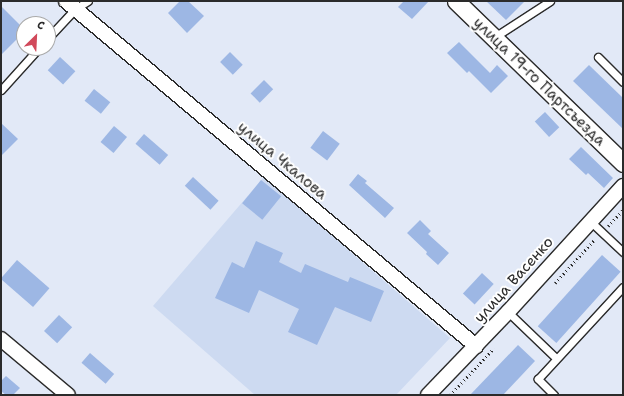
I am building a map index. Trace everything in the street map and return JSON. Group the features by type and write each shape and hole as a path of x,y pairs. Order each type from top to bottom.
{"street":[{"name":"улица 19-го Партсъезда","path":"460,2 493,38 623,163"},
{"name":"улица Чкалова","path":"71,5 476,346"},
{"name":"улица Васенко","path":"430,394 508,312 623,186"},
{"path":"1,339 68,395"}],"lane":[{"path":"56,27 71,5 88,1"},
{"path":"493,38 550,1"},
{"path":"1,90 32,56"},
{"path":"598,57 623,82"},
{"path":"590,221 623,252"},
{"path":"554,395 538,379 623,287"},
{"path":"508,312 556,358"}],"shaded area":[{"path":"264,177 450,338 396,395 255,395 153,306"}],"building":[{"path":"180,1 188,1 204,16 187,33 168,13"},
{"path":"404,1 429,1 412,19 398,7"},
{"path":"486,1 525,1 506,20"},
{"path":"1,6 16,21 16,40 1,55"},
{"path":"459,42 490,73 497,65 508,76 491,93 469,71 467,73 447,53"},
{"path":"230,52 243,65 233,75 220,62"},
{"path":"60,57 75,71 63,84 48,70"},
{"path":"589,65 623,98 623,129 573,81"},
{"path":"264,80 273,89 260,103 251,93"},
{"path":"94,89 110,102 101,114 85,101"},
{"path":"545,112 559,127 549,137 535,122"},
{"path":"1,123 18,139 1,156"},
{"path":"114,126 127,137 114,153 101,142"},
{"path":"323,131 340,144 327,160 310,148"},
{"path":"144,134 168,155 160,165 135,144"},
{"path":"581,147 613,178 604,188 588,173 586,175 569,159"},
{"path":"358,174 367,181 365,183 394,208 385,218 349,185"},
{"path":"193,177 219,201 210,210 185,186"},
{"path":"261,180 281,196 262,220 242,203"},
{"path":"420,220 431,231 428,234 449,253 438,265 407,233"},
{"path":"256,241 283,253 279,262 301,273 305,264 348,282 350,277 384,291 371,322 335,307 317,345 288,332 299,309 259,290 249,313 215,298 232,262 244,268"},
{"path":"602,255 621,272 556,343 538,326"},
{"path":"17,260 49,288 33,307 1,279"},
{"path":"482,273 494,284 475,304 463,293"},
{"path":"59,315 72,327 57,343 44,331"},
{"path":"518,345 535,361 503,395 470,395"},
{"path":"90,353 114,374 106,384 81,363"},
{"path":"6,376 20,388 13,395 6,395 1,391 1,381"}]}
